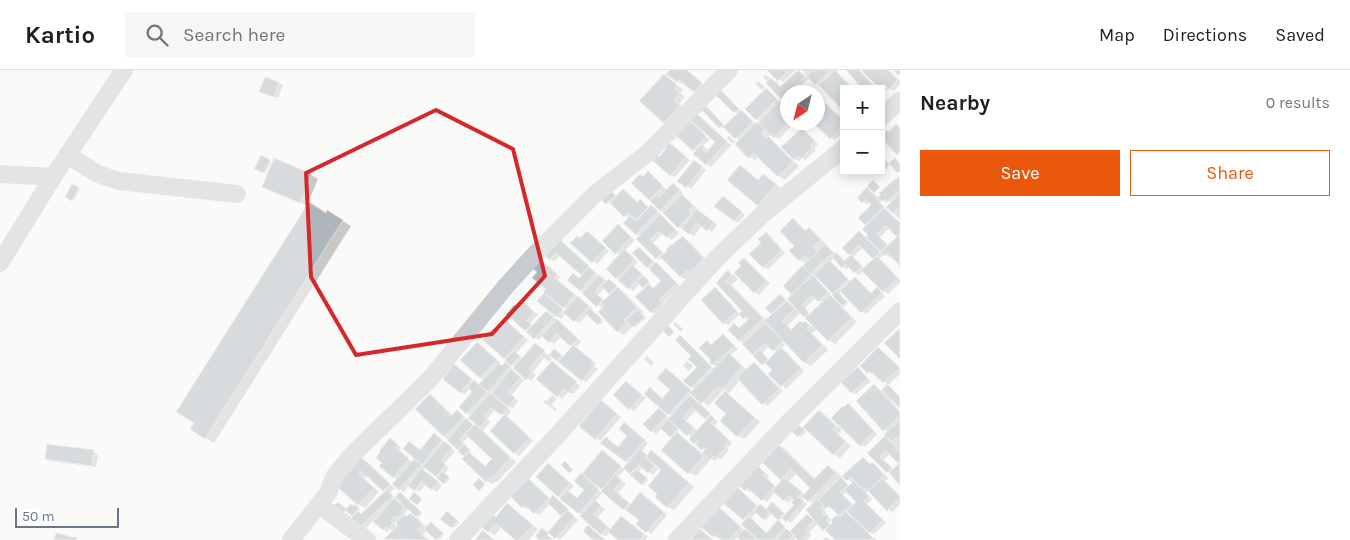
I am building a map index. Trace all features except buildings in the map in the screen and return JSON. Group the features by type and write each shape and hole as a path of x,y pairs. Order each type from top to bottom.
{"street":[{"path":"0,263 52,177 124,70"},
{"path":"292,540 328,493 334,477 351,456 430,379 506,285 596,194 649,152 729,70"},
{"path":"885,114 900,102"},
{"path":"458,540 566,426 718,257 763,214 840,151"},
{"path":"67,155 98,174 119,181 237,194"},
{"path":"0,174 52,177"},
{"path":"677,540 791,420 900,311"},
{"path":"319,505 366,540"}],"highlighted area":[{"path":"436,110 513,149 545,276 492,334 356,355 311,277 306,173"}]}
